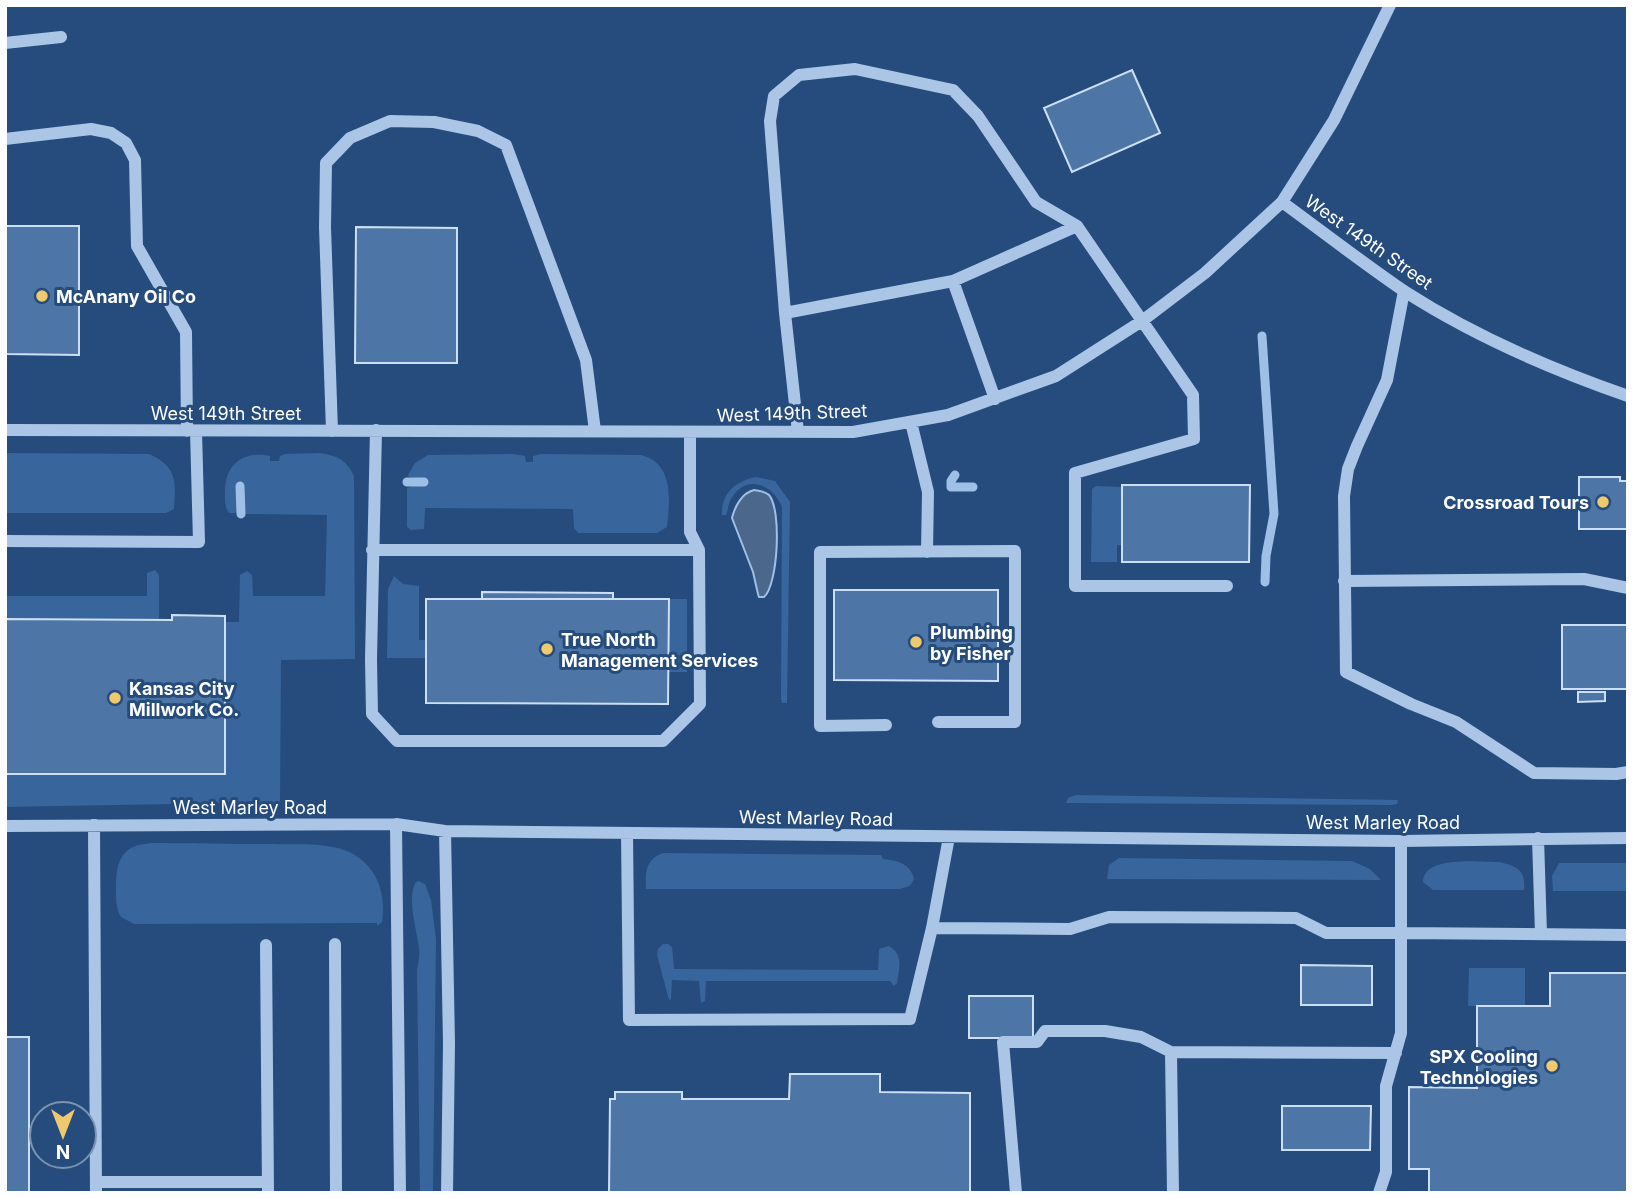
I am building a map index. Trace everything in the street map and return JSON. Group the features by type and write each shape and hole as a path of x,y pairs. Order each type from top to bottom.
{"street":[{"path":"1282,202 1334,120 1390,5"},
{"path":"5,43 61,37"},
{"path":"798,432 785,313 770,121 774,96 799,75 855,69 953,90 978,116 1037,202 1077,226 1193,395 1194,439 1074,473 1074,586 1227,586"},
{"path":"332,431 325,227 326,163 350,138 390,121 434,122 478,131 506,145 586,360 595,431"},
{"path":"5,139 91,129 111,133 126,143 135,160 137,246 186,332 199,542 5,541"},
{"name":"West 149th Street","path":"5,430 853,432 911,422 948,415 1056,376 1142,321 1205,273 1282,202 1405,291 1470,330 1579,379 1628,396"},
{"path":"785,313 953,281 1077,226"},
{"path":"953,281 995,399"},
{"path":"1405,291 1387,380 1348,469 1344,496 1346,671 1411,704 1456,722 1534,774 1628,772"},
{"path":"911,422 928,492 928,552"},
{"path":"376,430 372,550 372,714 397,741 663,741 700,704 699,550 690,532 690,432"},
{"path":"372,550 699,550"},
{"path":"886,725 820,726 820,552 1016,551 1015,722 938,722"},
{"path":"1344,581 1584,579 1628,589"},
{"path":"396,824 400,1193"},
{"name":"West Marley Road","path":"5,826 396,824 445,831 949,837 1401,841 1628,838"},
{"path":"94,825 96,1188 268,1187 266,945"},
{"path":"445,831 449,1044 447,1193"},
{"path":"627,833 629,1020 910,1019 932,928 949,837"},
{"path":"1538,838 1541,934"},
{"path":"1379,1193 1386,1172 1386,1086 1401,1033 1401,841"},
{"path":"932,928 1070,929 1109,918 1296,918 1326,933 1628,935"},
{"path":"335,944 336,1193"},
{"path":"1016,1193 1003,1042 1037,1042 1045,1031 1105,1031 1141,1037 1171,1052 1396,1053"},
{"path":"1171,1052 1173,1193"}],"shaded area":[{"path":"5,453 149,454 165,464 173,476 174,509 166,513 5,513"},
{"path":"320,453 340,459 354,476 355,659 281,660 280,802 5,807 5,774 224,774 225,622 239,622 240,575 247,571 252,575 253,596 325,596 327,515 244,514 243,483 237,484 238,510 229,513 225,502 228,473 238,461 252,455 270,456 270,461 279,461 280,456 285,454"},
{"path":"541,454 641,455 652,459 665,474 668,484 667,527 657,533 578,533 574,528 573,509 425,508 424,529 411,530 407,527 407,488 415,485 416,478 408,475 415,463 428,455 525,456 526,462 533,462 533,456"},
{"path":"756,477 775,481 790,502 787,703 782,703 781,699 782,507 772,492 751,484 737,491 730,501 726,515 722,515 724,501 731,490 736,485"},
{"path":"1096,486 1122,487 1122,545 1117,545 1117,562 1091,562 1092,489"},
{"path":"754,490 769,495 776,516 777,547 773,578 764,597 759,597 753,572 732,518 740,501"},
{"path":"155,570 159,575 159,620 5,619 5,596 147,596 147,573"},
{"path":"394,576 403,584 419,586 419,640 426,640 426,658 387,658 388,589"},
{"path":"669,599 687,599 687,672 668,672"},
{"path":"1075,795 1398,800 1397,804 1391,805 1066,803 1068,798"},
{"path":"139,845 313,845 353,854 372,870 378,881 382,894 382,922 377,926 377,923 134,924 121,917 116,885 122,856"},
{"path":"664,853 881,855 883,859 907,866 914,879 910,886 900,889 646,889 650,862"},
{"path":"1119,858 1352,861 1370,869 1381,880 1107,879 1109,865"},
{"path":"1467,861 1511,865 1522,873 1524,890 1433,890 1423,882 1425,873 1442,864"},
{"path":"1559,863 1628,863 1628,891 1553,891 1552,876"},
{"path":"418,881 425,884 431,900 436,939 433,1193 420,1193 419,952 412,898 415,883"},
{"path":"663,944 672,947 674,969 878,970 879,949 889,946 899,958 897,983 894,986 890,981 706,981 705,1001 701,1003 699,981 672,980 669,1000 657,955"},
{"path":"1469,968 1525,968 1525,1006 1468,1006"}],"building":[{"path":"1132,70 1160,133 1072,172 1044,108"},
{"name":"McAnany Oil Co","path":"5,226 79,226 79,355 5,354"},
{"path":"356,227 457,228 457,363 355,363"},
{"name":"Crossroad Tours","path":"1579,477 1620,477 1620,481 1628,481 1628,529 1579,529"},
{"path":"1122,485 1250,485 1249,562 1122,562"},
{"name":"Plumbing by Fisher","path":"834,590 998,590 998,681 834,680"},
{"path":"482,592 613,593 613,599 482,599"},
{"name":"True North Management Services","path":"426,599 669,599 668,704 426,703"},
{"name":"Kansas City Millwork Co.","path":"172,615 225,616 225,774 5,774 5,619 172,620"},
{"path":"1562,625 1628,625 1628,689 1562,689"},
{"path":"1578,692 1605,692 1605,701 1578,702"},
{"path":"1301,965 1372,966 1372,1005 1301,1005"},
{"name":"SPX Cooling Technologies","path":"1550,973 1628,973 1628,1193 1429,1193 1429,1169 1409,1169 1409,1087 1477,1088 1477,1006 1550,1006"},
{"path":"969,996 1033,996 1033,1038 969,1038"},
{"path":"5,1037 29,1037 29,1193 5,1193"},
{"path":"790,1074 880,1074 880,1092 970,1093 970,1193 609,1193 610,1099 615,1099 615,1092 682,1092 682,1099 789,1099"},
{"path":"1282,1106 1371,1106 1370,1150 1282,1150"}],"waterway":[{"path":"1262,336 1274,514 1266,556 1265,582"},
{"path":"955,475 951,487 973,487"},
{"path":"407,482 424,482"},
{"path":"240,486 241,514"}],"place":[{"name":"McAnany Oil Co","path":"42,296"},
{"name":"Crossroad Tours","path":"1603,502"},
{"name":"Plumbing by Fisher","path":"916,642"},
{"name":"True North Management Services","path":"547,649"},
{"name":"Kansas City Millwork Co.","path":"115,698"},
{"name":"SPX Cooling Technologies","path":"1552,1066"}]}
